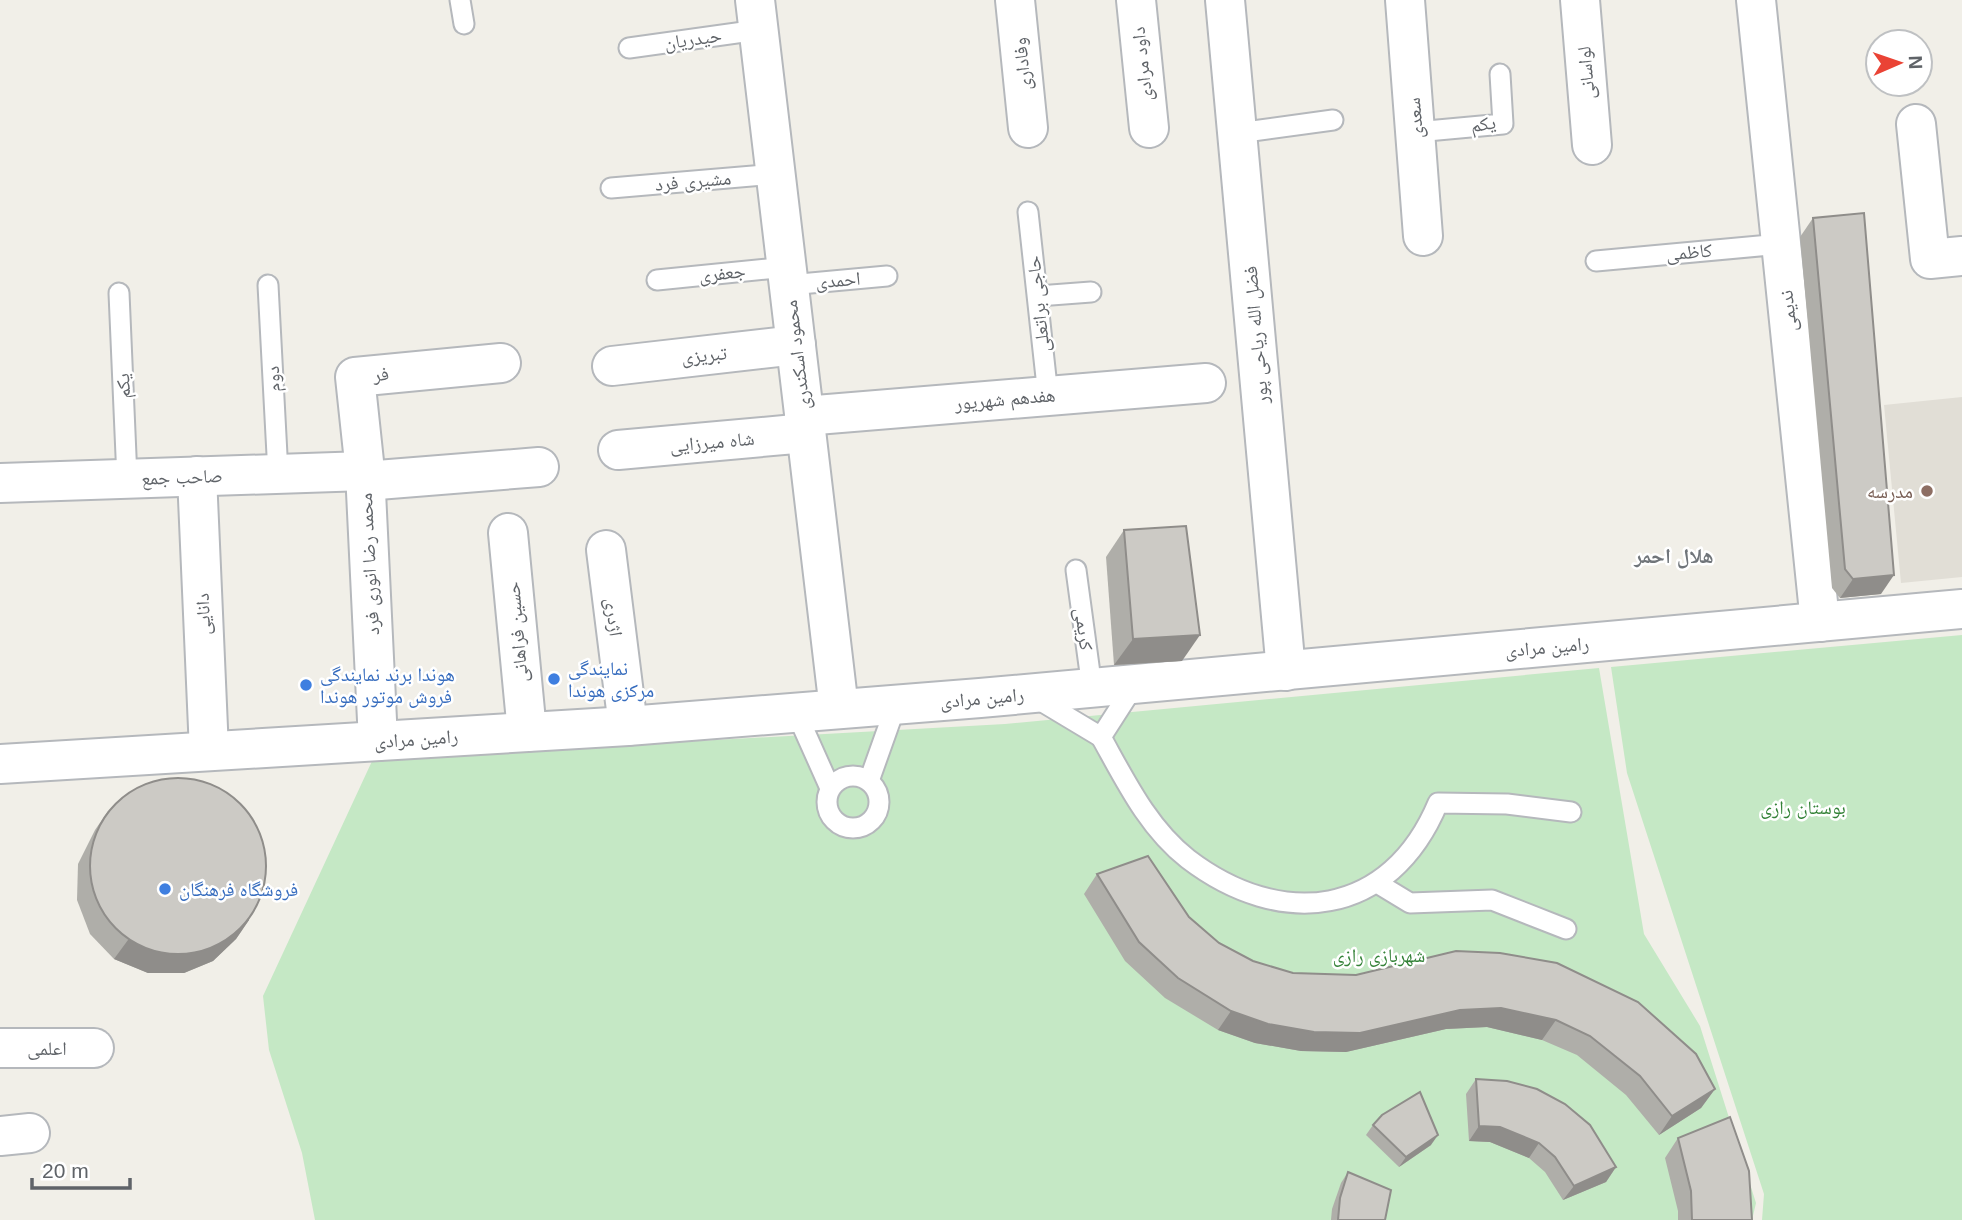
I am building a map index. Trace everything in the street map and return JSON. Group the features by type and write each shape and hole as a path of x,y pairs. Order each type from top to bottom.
{"street":[{"name":"وفاداری","path":"1015,0 1028,128"},
{"name":"داود مرادی","path":"1136,0 1149,128"},
{"name":"فضل الله ریاحی پور","path":"1226,0 1286,671"},
{"name":"سعدی","path":"1405,0 1423,236"},
{"name":"لواسانی","path":"1580,0 1592,145"},
{"name":"ندیمی","path":"1756,0 1820,622"},
{"name":"محمود اسکندری","path":"757,15 839,709"},
{"path":"1916,124 1930,259 1962,256"},
{"name":"تبریزی","path":"612,366 796,345"},
{"name":"فر","path":"365,476 355,377 501,363"},
{"name":"هفدهم شهریور","path":"805,424 1048,396 1206,383"},
{"name":"شاه میرزایی","path":"618,450 805,424"},
{"path":"365,476 539,467"},
{"name":"صاحب جمع","path":"0,483 278,474 365,476"},
{"name":"دانایی","path":"197,476 209,751"},
{"name":"محمد رضا انوری فرد","path":"365,476 378,741"},
{"name":"حسین فراهانی","path":"508,533 527,732"},
{"name":"اژدری","path":"606,550 628,726"},
{"name":"رامین مرادی","path":"0,764 628,726 896,705 1962,609"},
{"name":"اعلمی","path":"0,1048 94,1048"}],"lane":[{"path":"460,0 464,24"},
{"name":"حیدریان","path":"629,48 757,15"},
{"name":"یکم","path":"1416,132 1503,124 1500,74"},
{"path":"1238,133 1333,120"},
{"name":"مشیری فرد","path":"611,188 775,174"},
{"name":"حاجی براتعلی","path":"1028,212 1048,396"},
{"name":"کاظمی","path":"1596,261 1781,244"},
{"name":"احمدی","path":"788,276 887,276"},
{"name":"جعفری","path":"657,280 788,276"},
{"name":"دوم","path":"268,285 278,474"},
{"path":"1038,296 1091,292"},
{"name":"یکم","path":"119,293 127,479"},
{"name":"کریمی","path":"1076,570 1092,688"},
{"path":"1101,737 1135,684"},
{"path":"1028,694 1101,737 1138,802 1169,841 1188,859 1233,887 1280,903 1329,902 1377,883 1415,849 1438,803 1507,804 1571,812"},
{"path":"869,781 896,705"},
{"path":"796,712 830,788 827,808 831,817 837,824 855,828 865,825 878,810 876,790 869,781 859,776 848,776 830,788"},
{"path":"1377,883 1410,903 1492,900 1566,929"}],"shaded area":[{"name":"مدرسه","path":"1962,397 1962,577 1901,583 1884,405"}],"green space":[{"name":"بوستان رازی","path":"1962,635 1962,1220 1762,1220 1764,1194 1627,773 1611,667"},
{"name":"شهربازی رازی","path":"1599,668 1644,934 1700,1026 1756,1203 1752,1220 315,1220 302,1153 269,1050 263,996 373,759 1005,724"}],"building":[{"path":"1864,213 1894,575 1853,579 1845,569 1813,218"},
{"path":"1186,526 1200,635 1133,639 1124,530"},
{"name":"فروشگاه فرهنگان","path":"178,778 212,785 240,804 259,832 266,866 259,900 240,928 212,947 178,954 144,947 116,928 97,900 90,866 97,832 116,804 144,785"},
{"path":"1148,856 1189,917 1219,943 1253,961 1293,973 1356,975 1456,951 1500,953 1557,963 1638,1002 1696,1054 1715,1089 1672,1116 1640,1076 1590,1036 1556,1020 1501,1008 1460,1010 1360,1033 1314,1032 1268,1024 1231,1011 1178,978 1139,942 1097,874"},
{"path":"1476,1079 1507,1081 1537,1089 1565,1104 1590,1125 1616,1167 1574,1186 1555,1157 1539,1143 1500,1127 1479,1126"},
{"path":"1420,1092 1438,1135 1406,1157 1373,1125 1382,1115"},
{"path":"1730,1117 1749,1171 1752,1220 1692,1220 1691,1191 1678,1138"},
{"path":"1348,1172 1391,1190 1385,1220 1338,1220 1340,1198"}],"place":[{"name":"مدرسه","path":"1927,491"},
{"name":"نمایندگی مرکزی هوندا","path":"554,679"},
{"name":"هوندا برند نمایندگی فروش موتور هوندا","path":"306,685"},
{"name":"فروشگاه فرهنگان","path":"165,889"}],"district":[{"name":"هلال احمر","path":"1674,555"}]}
